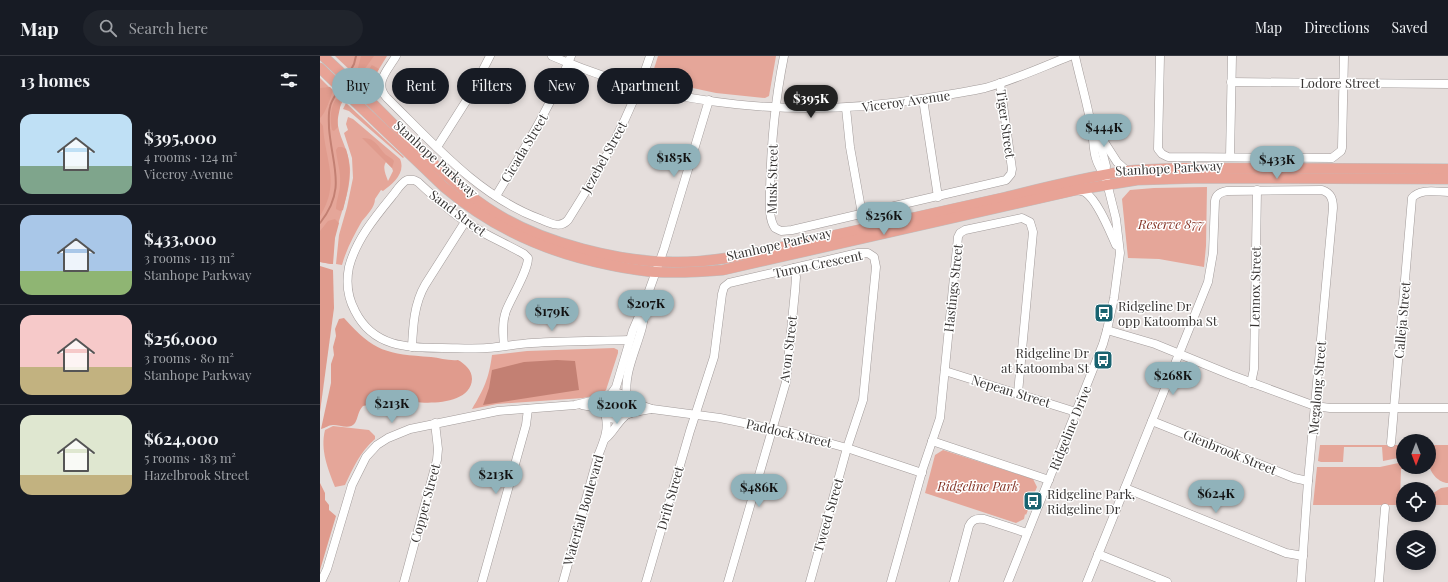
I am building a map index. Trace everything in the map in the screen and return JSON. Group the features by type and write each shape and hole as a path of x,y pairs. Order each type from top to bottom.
{"main road":[{"name":"Stanhope Parkway","path":"323,56 454,183 467,194 504,218 538,235 565,244 621,256 660,262 698,262 746,254 1106,179 1448,179"},
{"name":"Stanhope Parkway","path":"320,68 444,187 470,207 496,224 526,240 566,255 622,267 656,272 723,270 1076,190 1127,171 1183,168 1448,169"}],"street":[{"path":"396,56 381,80 380,86 384,95 468,176 496,196"},
{"path":"436,146 470,95 490,56"},
{"name":"Viceroy Avenue","path":"552,56 569,60 597,72"},
{"name":"Jezebel Street","path":"646,68 650,56"},
{"name":"Musk Street","path":"784,56 775,108 772,146 770,198 772,221 776,230 792,230 862,214"},
{"name":"Viceroy Avenue","path":"693,97 775,108 846,108 889,104 970,91 1000,83 1070,56"},
{"name":"Ridgeline Drive","path":"1008,582 1107,330 1117,280 1120,253 1116,219 1106,179 1106,166 1100,143 1092,127 1075,56"},
{"path":"1160,56 1158,149 1162,154 1168,157 1332,158 1337,155 1342,148 1344,56"},
{"path":"1230,157 1232,56"},
{"name":"Cicada Street","path":"496,196 542,119 569,60"},
{"name":"Lodore Street","path":"1231,82 1448,84"},
{"name":"Tiger Street","path":"938,197 1006,180 1011,174 1012,165 1000,83"},
{"path":"846,108 851,154 862,214 938,197 923,99"},
{"path":"645,302 643,325 627,375 625,388 629,408 625,416 620,419 609,418 604,412 603,404 616,387 629,340 660,262 709,100"},
{"name":"Jezebel Street","path":"496,196 526,214 555,225 562,225 568,220 594,178 621,129 631,104"},
{"path":"1092,127 1102,137 1117,162 1127,171"},
{"name":"Sand Street","path":"412,347 400,346 387,341 369,329 360,320 349,296 348,282 350,262 363,235 381,209 404,182 410,179 418,182 465,222 488,236 524,254 528,258 526,267 505,315 503,332 504,346"},
{"path":"1076,190 1086,192 1096,206 1107,223 1120,253"},
{"path":"1087,582 1208,278 1213,253 1214,201 1218,194 1227,191 1257,190"},
{"name":"Megalong Street","path":"1257,190 1322,190 1330,195 1333,203 1308,481 1301,582"},
{"name":"Lennox Street","path":"1251,383 1254,369 1257,190"},
{"name":"Calleja Street","path":"1391,443 1412,198 1414,195 1422,192 1448,192"},
{"name":"Hastings Street","path":"891,582 922,473 940,418 957,240 959,235 965,230 1018,218 1026,218 1032,225 1033,232 1018,393"},
{"path":"465,222 420,295 415,311 412,347 476,348 533,343 629,340"},
{"name":"Turon Crescent","path":"695,414 715,352 724,287 729,283 862,252 870,254 875,260 876,266 863,400 847,448"},
{"name":"Avon Street","path":"728,582 771,428 786,382 796,277 794,268"},
{"path":"1107,330 1146,341 1251,383 1315,406 1330,408 1448,408"},
{"name":"Nepean Street","path":"945,371 1076,412"},
{"path":"321,582 327,569 352,485 366,457 377,446 397,433 435,423 498,411 579,405 618,394 627,400"},
{"name":"Paddock Street","path":"627,400 652,409 695,414 771,428 847,448 922,473"},
{"path":"579,405 604,412"},
{"path":"482,582 526,425 528,409"},
{"name":"Paddock Street","path":"625,416 634,412 652,409"},
{"name":"Waterfall Boulevard","path":"563,582 598,456 605,439 607,423 604,412"},
{"name":"Drift Street","path":"646,582 695,414"},
{"name":"Waterfall Boulevard","path":"605,439 625,416"},
{"name":"Glenbrook Street","path":"1152,421 1294,478 1308,481"},
{"name":"Copper Street","path":"404,582 437,460 438,450 435,423"},
{"path":"932,441 1049,480"},
{"name":"Tweed Street","path":"810,582 847,448"},
{"path":"1125,488 1286,553 1302,556"},
{"path":"1379,582 1385,508"},
{"path":"954,582 969,526 973,521 978,518 984,519 1027,533"},
{"path":"1098,554 1167,582"}],"green space":[{"path":"335,56 387,56 380,68 348,68"},
{"path":"658,56 776,56 769,96 765,98 716,93 693,88 693,68 654,68"},
{"path":"320,78 332,90 332,104 342,104 337,119 340,134 349,158 350,177 347,194 334,239 333,264 320,262"},
{"path":"346,104 347,104 404,157 403,158 349,111 343,109"},
{"path":"348,117 353,119 400,159 401,169 398,178 383,191 381,190 375,199 372,208 362,221 353,237 342,265 336,264 339,235 353,178 352,158 344,133 348,130 346,124","holes":["386,162 393,171 388,181 384,169"]},
{"name":"Reserve 877","path":"1207,187 1206,246 1204,267 1159,259 1128,258 1122,199 1130,190"},
{"path":"614,348 618,350 618,353 606,390 602,394 583,398 497,404 472,409 485,383 492,355 527,351"},
{"path":"333,426 369,430 375,436 375,439 357,460 345,485 335,487 323,445 325,430"},
{"path":"1320,445 1396,445 1396,458 1383,461 1382,447 1344,447 1343,462 1318,461"},
{"path":"1436,445 1448,445 1448,483 1441,481 1434,474 1436,474"},
{"name":"Ridgeline Park","path":"943,450 1033,479 1037,487 1028,505 1030,505 1024,519 1016,523 925,493 935,455"},
{"path":"1396,464 1396,474 1401,474 1401,482 1396,482 1396,505 1313,505 1317,467 1380,467"},
{"path":"1448,487 1448,505 1436,505 1436,491 1441,488"}],"shaded area":[{"path":"361,56 374,56 365,68 358,68"},
{"path":"372,65 377,68 370,68"},
{"path":"330,87 332,89 332,93 326,109 320,118 320,88"},
{"path":"334,104 340,104 338,127 334,131 332,130 331,122"},
{"path":"320,122 323,126 331,182 330,193 320,216"},
{"path":"362,138 370,139 376,143 386,155 394,161 392,168"},
{"path":"338,147 346,149 349,165 348,187 343,210 340,211 336,209 340,187 336,150"},
{"path":"335,219 339,223 335,238 333,264 320,262 320,231 328,221"},
{"path":"320,266 333,270 334,308 320,412"},
{"path":"344,318 364,338 382,349 403,354 458,360 466,365 471,373 472,379 470,387 465,393 458,397 441,402 423,403 395,400 363,406 353,425 348,427 331,425 321,429 331,383 331,364 334,355 333,347 336,336 335,329 339,319"},
{"path":"557,360 575,361 579,390 483,405 489,388 492,370 524,362"},
{"path":"320,483 325,493 325,500 329,505 329,510 336,516 320,570"}],"waterway":[{"path":"352,68 356,56"},
{"path":"320,223 328,211 336,188 335,166 329,128 329,110 332,101"}],"place":[{"name":"Ridgeline Dr opp Katoomba St","path":"1104,313"},
{"name":"Ridgeline Dr at Katoomba St","path":"1103,360"},
{"name":"Ridgeline Park, Ridgeline Dr","path":"1033,501"}]}
